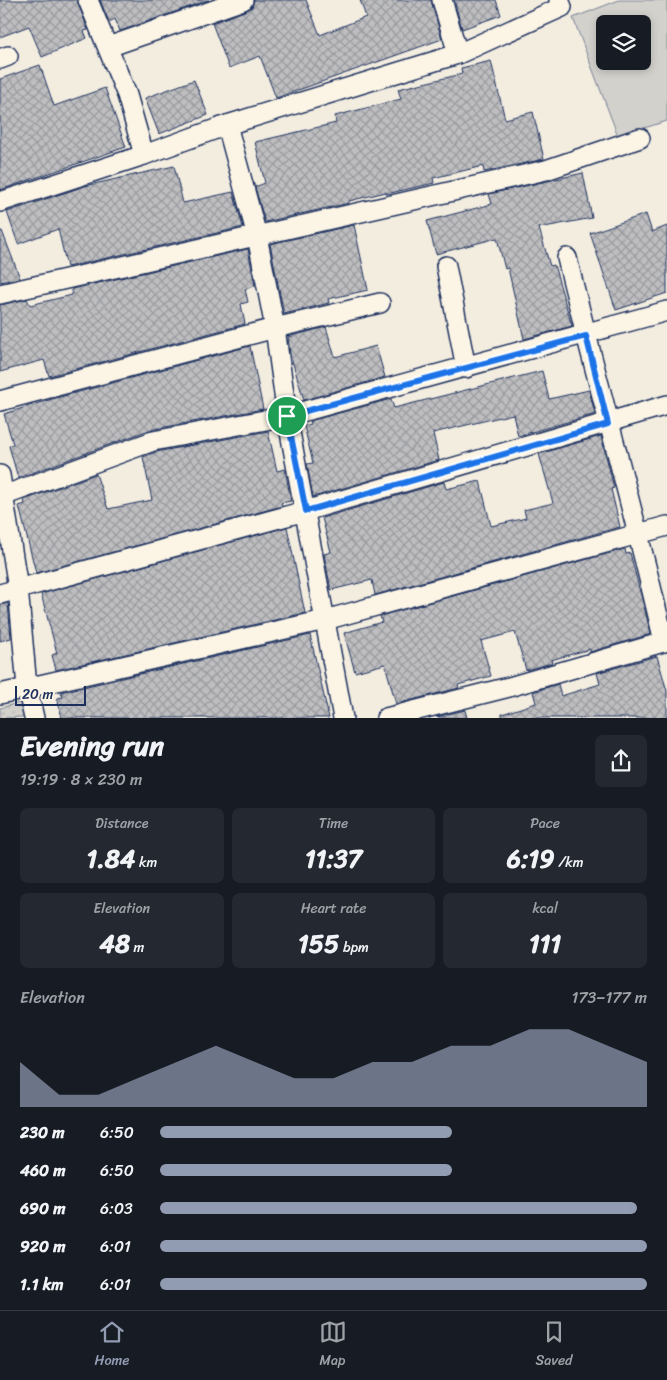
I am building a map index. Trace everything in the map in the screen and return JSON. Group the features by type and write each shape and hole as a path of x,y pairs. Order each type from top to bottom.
{"street":[{"path":"88,0 127,95 144,156"},
{"path":"108,47 243,0"},
{"path":"442,0 458,54"},
{"path":"0,202 144,156 227,125 458,54 562,7 559,0"},
{"path":"227,125 257,236 276,328 287,416 343,718"},
{"path":"0,294 546,170 640,138"},
{"path":"386,718 509,687 665,642 639,534 608,424 567,258"},
{"path":"446,266 466,368"},
{"path":"0,401 276,328 380,303"},
{"path":"2,496 153,441 287,416 586,336 667,311"},
{"path":"9,591 306,511 608,424 667,405"},
{"path":"0,475 9,591 34,718"},
{"path":"0,694 325,620 667,526"}],"shaded area":[{"path":"619,0 667,0 667,121 618,136 573,18"},
{"path":"22,702 25,717 0,718 0,708"}],"building":[{"path":"0,0 77,0 88,30 84,31 87,38 42,57 29,26 0,37"},
{"path":"100,0 209,0 120,31 115,19 109,22"},
{"path":"254,0 306,0 320,35 366,17 360,0 431,0 442,39 276,98 260,56 229,68 212,23 247,10 252,7"},
{"path":"454,0 496,0 501,15 462,29"},
{"path":"491,61 505,119 533,112 544,159 484,172 483,166 433,178 434,183 386,194 386,192 349,201 349,203 265,222 255,187 265,183 255,142 336,123 335,116 401,99 398,89 462,74 461,68"},
{"path":"40,65 54,106 105,88 126,147 0,190 0,79"},
{"path":"194,80 208,115 159,134 145,98"},
{"path":"174,166 183,203 233,192 243,227 67,267 58,229 18,244 7,212 85,186"},
{"path":"583,173 592,218 539,228 550,266 554,265 572,326 524,339 508,268 505,269 497,238 436,254 427,221 492,204 489,194"},
{"path":"646,214 652,232 667,226 667,293 616,310 590,233"},
{"path":"354,225 368,290 328,299 329,303 284,314 270,244"},
{"path":"0,231 2,231 20,278 0,282"},
{"path":"248,249 255,286 245,289 248,302 241,304 245,324 49,376 44,360 0,372 0,305 27,299 30,305 72,295 72,289"},
{"path":"326,327 335,357 376,346 385,377 304,400 290,354 288,337"},
{"path":"250,346 263,409 149,430 18,478 9,446 13,444 4,414 45,401"},
{"path":"542,371 549,399 589,390 595,414 518,436 513,414 433,433 439,460 313,497 307,464 313,463 304,426 311,424 310,421 391,399 394,408"},
{"path":"268,431 277,471 285,469 291,501 281,503 282,506 36,573 19,506 25,504 24,500 96,474 108,509 152,500 143,457 156,452"},
{"path":"601,436 614,488 611,489 620,527 375,595 372,580 331,590 324,554 331,552 322,518 444,482 446,489 480,481 491,526 526,518 524,510 553,503 539,454"},
{"path":"287,527 305,613 56,670 52,655 57,653 41,594"},
{"path":"625,549 626,554 630,553 651,634 590,652 590,649 551,660 552,663 526,670 515,632 481,641 491,676 458,685 459,688 396,704 385,664 355,672 344,633 382,622 380,616"},
{"path":"8,603 11,638 0,641 0,605"},
{"path":"310,635 329,718 62,718 57,698 63,697 61,692"},
{"path":"657,656 667,691 667,718 502,718 502,714 536,703 533,692 558,684 561,696 600,684 597,673"},
{"path":"465,710 467,718 436,717"}],"route":[{"path":"586,336 608,424 306,511 287,416 586,336"}]}
